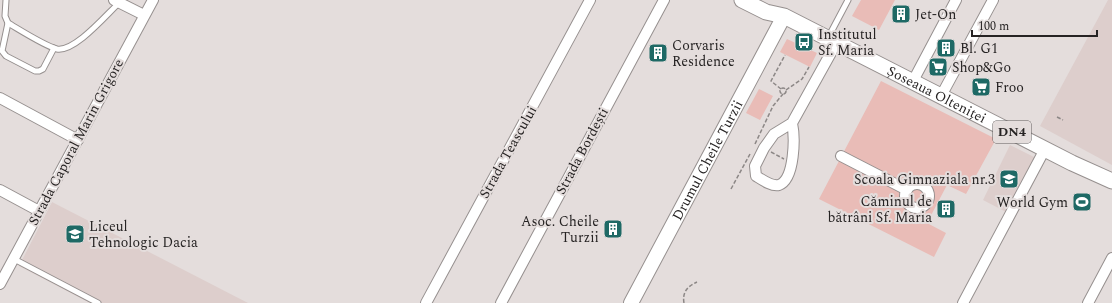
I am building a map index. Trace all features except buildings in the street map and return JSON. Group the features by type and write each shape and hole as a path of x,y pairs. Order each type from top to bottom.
{"main road":[{"name":"Șoseaua Olteniței","path":"742,0 766,12 784,16"},
{"name":"Șoseaua Olteniței","path":"762,0 784,16 830,45 913,81 1045,149 1112,181"}],"street":[{"name":"Strada Caporal Marin Grigore","path":"0,283 153,0"},
{"name":"Strada Teascului","path":"426,303 590,0"},
{"name":"Strada Bordești","path":"501,303 664,0"},
{"path":"913,81 956,0"},
{"path":"941,96 993,0"},
{"path":"117,1 144,15"},
{"name":"Drumul Cheile Turzii","path":"631,303 784,16"},
{"path":"792,123 774,134 764,148 755,166 756,176 774,186 784,181 792,163 794,144 792,123 830,45"},
{"path":"0,98 78,140"},
{"path":"963,303 1045,149"},
{"path":"841,156 907,190"},
{"path":"0,190 39,211"},
{"path":"1088,303 1112,258"}],"lane":[{"path":"6,0 6,16 8,23 2,46 2,51 6,56 35,71 39,71 43,69 54,48"},
{"path":"830,45 848,0"},
{"path":"8,23 54,48 63,49 74,45 117,1"},
{"path":"14,259 98,303"}],"path":[{"path":"785,55 772,81 781,89 786,90"},
{"path":"792,163 755,144 774,106 782,94 786,93 786,90 802,79 809,67"},
{"path":"781,89 782,94"},
{"path":"1056,117 1063,120"},
{"path":"731,190 752,151"},
{"path":"684,303 683,298 686,289 697,282"}],"shaded area":[{"path":"861,0 895,0 879,30 852,16"},
{"path":"1108,0 1112,0 1112,165 1040,126"},
{"path":"787,39 817,53 810,67 780,52"},
{"path":"881,81 996,139 966,194 947,185 927,223 946,233 934,257 819,199"},
{"path":"759,89 773,96 760,120 746,113"},
{"name":"Scoala Gimnaziala nr.3","path":"1010,145 1036,158 1008,213 983,200"},
{"name":"Liceul Tehnologic Dacia","path":"52,202 248,303 90,303 19,266"}],"place":[{"name":"Jet-On","path":"901,14"},
{"name":"Institutul Sf. Maria","path":"804,42"},
{"name":"Bl. G1","path":"946,48"},
{"name":"Corvaris Residence","path":"658,53"},
{"name":"Shop&Go","path":"938,67"},
{"name":"Froo","path":"981,87"},
{"name":"Scoala Gimnaziala nr.3","path":"1009,179"},
{"name":"World Gym","path":"1082,202"},
{"name":"Căminul de bătrâni Sf. Maria","path":"946,209"},
{"name":"Asoc. Cheile Turzii","path":"613,229"},
{"name":"Liceul Tehnologic Dacia","path":"75,234"}]}
